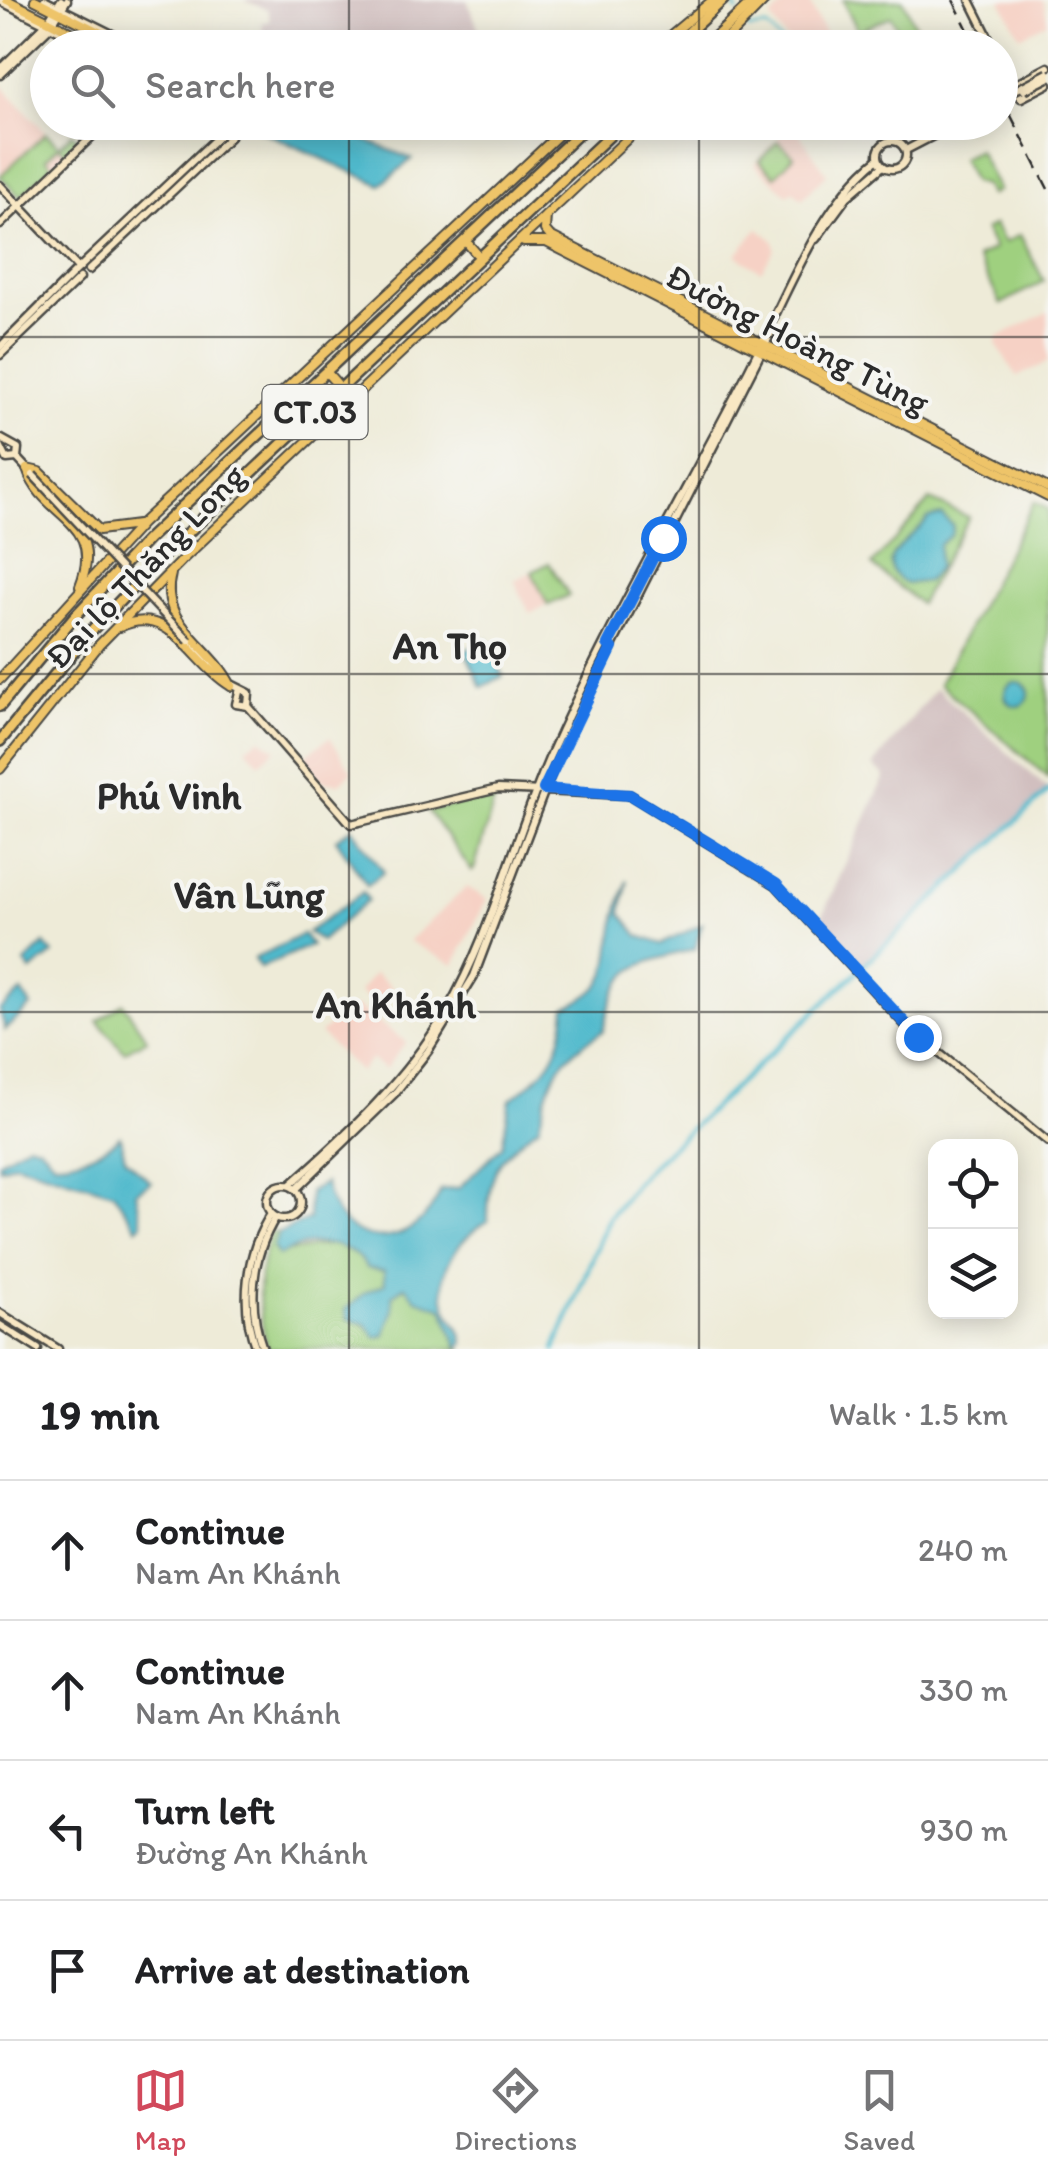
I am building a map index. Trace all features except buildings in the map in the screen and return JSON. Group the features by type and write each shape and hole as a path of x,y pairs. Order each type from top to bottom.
{"highway":[{"path":"691,30 723,0"},
{"path":"727,30 755,0"},
{"name":"CT.03","path":"2,703 148,539 573,140"},
{"name":"CT.03","path":"0,741 164,555 605,140"}],"main road":[{"path":"35,0 61,7 100,30"},
{"path":"677,30 713,0"},
{"path":"744,15 765,0"},
{"path":"4,1 65,30"},
{"path":"731,30 735,24"},
{"name":"Đại lộ Thăng Long","path":"0,679 142,524 553,140"},
{"name":"Đại lộ Thăng Long","path":"0,769 74,673 172,569 626,140"},
{"name":"Đường Hoàng Tùng","path":"546,216 545,230 550,236 1048,497"},
{"path":"456,231 492,270"},
{"name":"Đường Hoàng Tùng","path":"521,243 546,242 1048,488"},
{"path":"316,361 352,401"},
{"path":"30,472 40,472 98,530 126,530 142,524"},
{"path":"30,472 86,544 88,564 78,592"},
{"path":"172,569 167,590 171,613 224,670 235,690"},
{"path":"112,632 141,619 161,623 214,676 235,690"},
{"path":"34,639 74,673"}],"street":[{"path":"44,0 105,30"},
{"path":"971,2 985,30"},
{"path":"43,30 61,7"},
{"path":"50,23 62,30"},
{"path":"0,72 30,43"},
{"path":"1018,84 1048,76"},
{"path":"1018,94 1020,98 1048,76"},
{"path":"1018,91 1048,76"},
{"path":"0,225 88,140"},
{"path":"0,355 215,140"},
{"path":"0,347 227,140"},
{"path":"916,143 921,140"},
{"path":"738,398 748,386 817,230 841,193 881,162 886,142 905,148 922,140"},
{"path":"881,162 899,168 906,160 905,148"},
{"path":"0,185 82,271"},
{"path":"293,1187 300,1210 287,1219 273,1216 266,1203 270,1191 293,1187 367,1125 474,976 541,789 763,349"},
{"path":"12,444 19,451 17,458 7,459 1,445 12,444"},
{"path":"17,458 235,690 250,695 248,706"},
{"path":"235,690 237,706 248,706 351,824 498,789 623,793 658,810 776,884 921,1038 1048,1142"},
{"path":"259,1349 248,1312 248,1272 253,1250 273,1216"},
{"path":"0,1313 58,1349"},
{"path":"0,1325 34,1347"}],"shaded area":[{"path":"244,0 467,0 479,30 263,30 262,23 270,21 268,10"},
{"path":"790,0 808,0 823,30 780,30 771,18"},
{"path":"1001,0 1043,0 1048,22 1020,36"},
{"path":"0,84 30,116 30,140 53,140 59,146 65,140 79,140 20,197 0,176"},
{"path":"776,140 804,140 827,174 802,199 793,190 788,195 754,164"},
{"path":"758,228 773,240 775,249 761,271 736,255"},
{"path":"1048,312 1048,362 1017,377 996,344 998,337"},
{"path":"532,572 547,605 530,614 514,580"},
{"path":"936,688 1048,789 860,965 819,923 885,776 873,766"},
{"path":"330,737 352,772 339,783 322,781 304,757"},
{"path":"260,738 276,749 259,763 246,748"},
{"path":"467,887 487,899 454,965 408,941"},
{"path":"374,973 392,987 378,1008 359,992"},
{"path":"357,1007 406,1042 385,1069 371,1059 360,1072 320,1034 346,1011"}],"green space":[{"path":"843,0 903,0 916,27 899,30 891,16 858,30"},
{"path":"39,140 53,140 59,146 46,158 53,166 20,197 0,176"},
{"path":"65,140 79,140 66,153 59,146"},
{"path":"778,141 794,156 775,176 759,161"},
{"path":"978,150 998,190 990,195 985,185 973,182 961,158"},
{"path":"994,225 1004,243 1020,235 1044,281 1001,304 977,257 994,249 985,230"},
{"path":"930,500 969,517 920,604 872,565"},
{"path":"1034,502 1048,509 1048,777 939,684"},
{"path":"549,563 569,595 548,605 532,572"},
{"path":"496,795 474,869 472,871 428,811"},
{"path":"123,1003 147,1039 124,1052 98,1021"},
{"path":"271,1232 279,1233 273,1247 298,1250 333,1244 355,1254 367,1267 384,1271 385,1284 359,1301 348,1319 359,1320 372,1330 384,1330 393,1310 392,1295 405,1286 443,1308 461,1349 268,1349 259,1290"}],"water":[{"path":"282,140 365,140 412,159 381,185"},
{"path":"942,515 953,526 951,535 939,545 938,568 927,581 906,584 890,566 892,557 928,518"},
{"path":"487,639 503,676 482,687 465,651"},
{"path":"1017,682 1029,694 1017,706 1005,694"},
{"path":"352,828 384,872 367,885 336,839"},
{"path":"628,880 621,913 639,936 662,944 702,924 695,949 656,959 631,971 615,992 603,1031 575,1051 558,1070 547,1093 539,1126 514,1146 498,1166 490,1189 488,1221 459,1247 443,1282 447,1309 463,1344 458,1348 443,1308 416,1299 405,1286 392,1295 393,1310 384,1336 375,1337 366,1324 348,1319 345,1310 366,1292 385,1284 384,1271 367,1268 350,1251 327,1244 302,1246 279,1256 273,1247 279,1233 309,1219 309,1192 325,1183 333,1206 345,1223 361,1234 378,1238 397,1235 429,1211 441,1190 459,1188 502,1146 510,1100 551,1061 561,1037 566,1007 583,999 602,981"},
{"path":"363,892 368,900 321,941 308,932"},
{"path":"303,934 311,945 260,968 254,959"},
{"path":"44,944 53,954 31,971 25,963"},
{"path":"22,992 31,1006 5,1030 0,1009"},
{"path":"120,1136 125,1158 151,1182 136,1192 142,1224 137,1228 113,1192 15,1163 0,1168 0,1161 28,1143 39,1146 54,1162 62,1162 98,1151"}],"waterway":[{"path":"731,0 738,12"},
{"path":"744,23 749,29 770,30"},
{"path":"555,1349 609,1218 644,1173 1048,791"}],"railway":[{"path":"953,0 968,30"},
{"path":"1018,130 1048,189"}],"district":[{"name":"An Thọ","path":"450,646"},
{"name":"Phú Vinh","path":"169,796"},
{"name":"Vân Lũng","path":"249,895"},
{"name":"An Khánh","path":"396,1005"}],"route":[{"path":"663,538 608,644 612,648 544,789 630,795 756,869 776,884 918,1037"}]}
